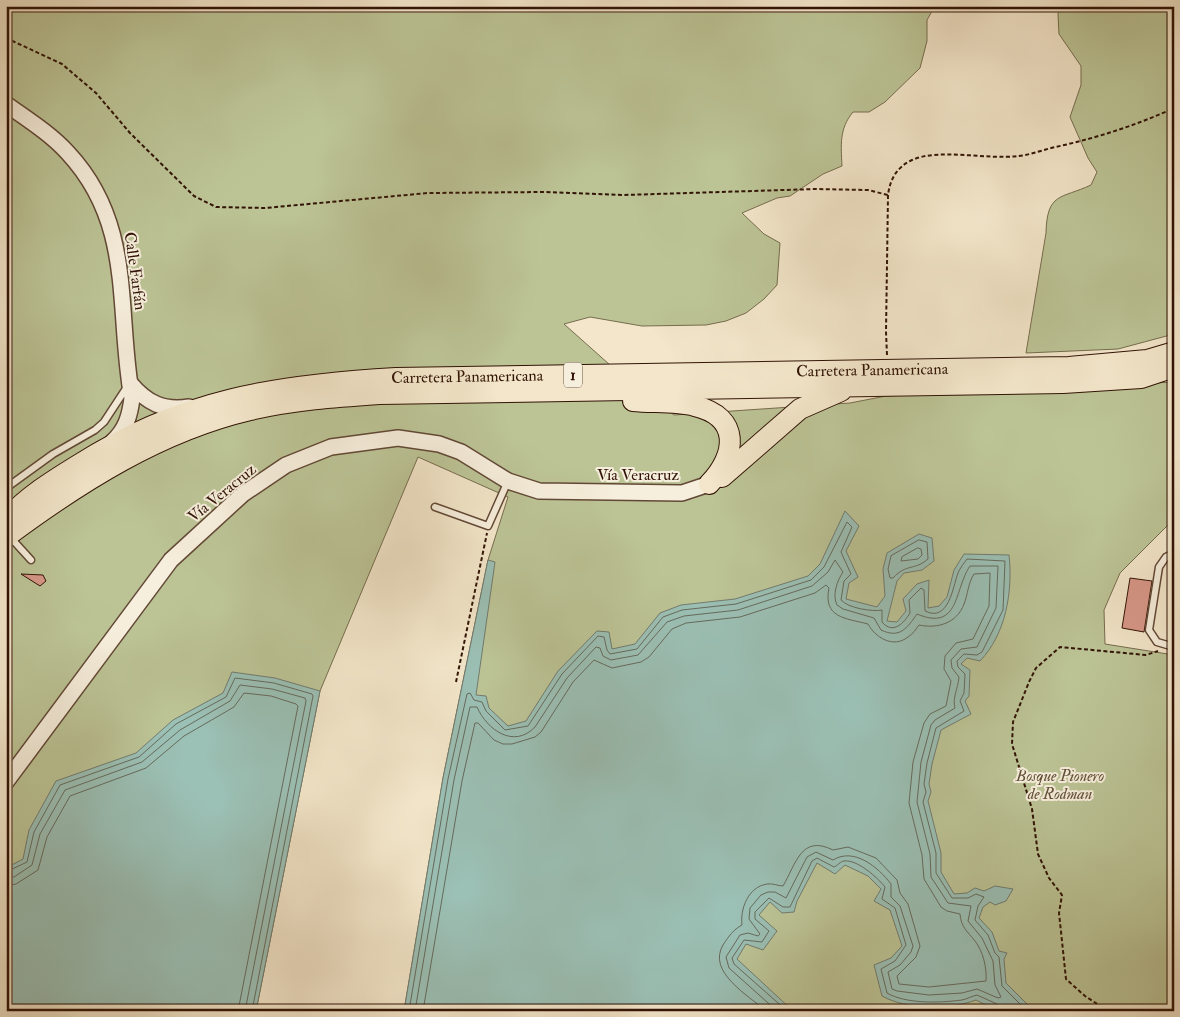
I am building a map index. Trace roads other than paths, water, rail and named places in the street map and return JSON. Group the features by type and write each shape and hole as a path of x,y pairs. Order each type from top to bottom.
{"highway":[{"name":"Carretera Panamericana","path":"7,531 18,507 48,484 106,447 156,423 208,404 267,390 319,383 396,378 1069,366 1148,360 1174,352"},
{"name":"Carretera Panamericana","path":"7,531 118,462 194,428 250,410 333,397 494,392 1064,383 1141,378 1174,367"},
{"path":"709,484 734,468 781,423 800,409 826,396 858,387"},
{"path":"494,392 693,405 708,410 719,418 726,427 731,444 725,466 709,484"}],"street":[{"name":"Calle Farfán","path":"6,104 68,152 88,177 108,214 118,255 132,398 131,412 126,426 106,447"},
{"path":"130,384 148,401 164,408 208,404"},
{"name":"Vía Veracruz","path":"6,782 171,560 242,494 286,466 331,447 398,438 439,444 461,452 508,481 539,491 682,493 709,484"}],"lane":[{"path":"6,488 53,454 96,430 104,422 130,384"},
{"path":"435,507 488,526 508,481"},
{"path":"7,531 31,560"},
{"path":"1171,647 1158,642 1150,630 1159,567 1166,557 1174,554"}],"water":[{"path":"845,511 859,526 846,551 858,577 849,583 846,599 877,607 885,596 883,569 887,553 919,534 932,538 934,561 922,570 904,573 897,581 887,621 897,622 906,611 903,599 917,584 929,580 928,608 939,606 947,597 954,570 964,554 1009,555 1010,583 1002,625 989,650 980,661 967,658 961,664 970,670 969,696 965,701 971,714 941,730 932,764 929,784 931,792 928,801 941,853 941,872 954,894 967,893 975,888 984,891 995,886 1013,889 1006,901 995,905 990,902 983,907 979,918 992,932 999,951 1007,953 1004,959 1006,983 1034,1011 998,1011 976,1000 953,1006 916,1006 892,1001 882,996 874,965 891,958 902,946 890,910 874,901 881,889 868,876 845,865 835,874 817,863 797,901 794,912 782,913 770,902 759,915 777,931 763,950 746,944 737,959 793,1011 404,1011 443,778 488,560 495,562 476,695 486,696 489,708 508,726 526,721 558,671 597,631 609,632 612,649 635,644 660,613 681,605 735,599 808,576 820,564"},
{"path":"232,672 275,678 320,691 256,1011 6,1011 6,868 23,859 29,830 56,781 136,753 173,720 223,693"}],"park label":[{"name":"Bosque Pionero de Rodman","path":"1060,785"}]}
